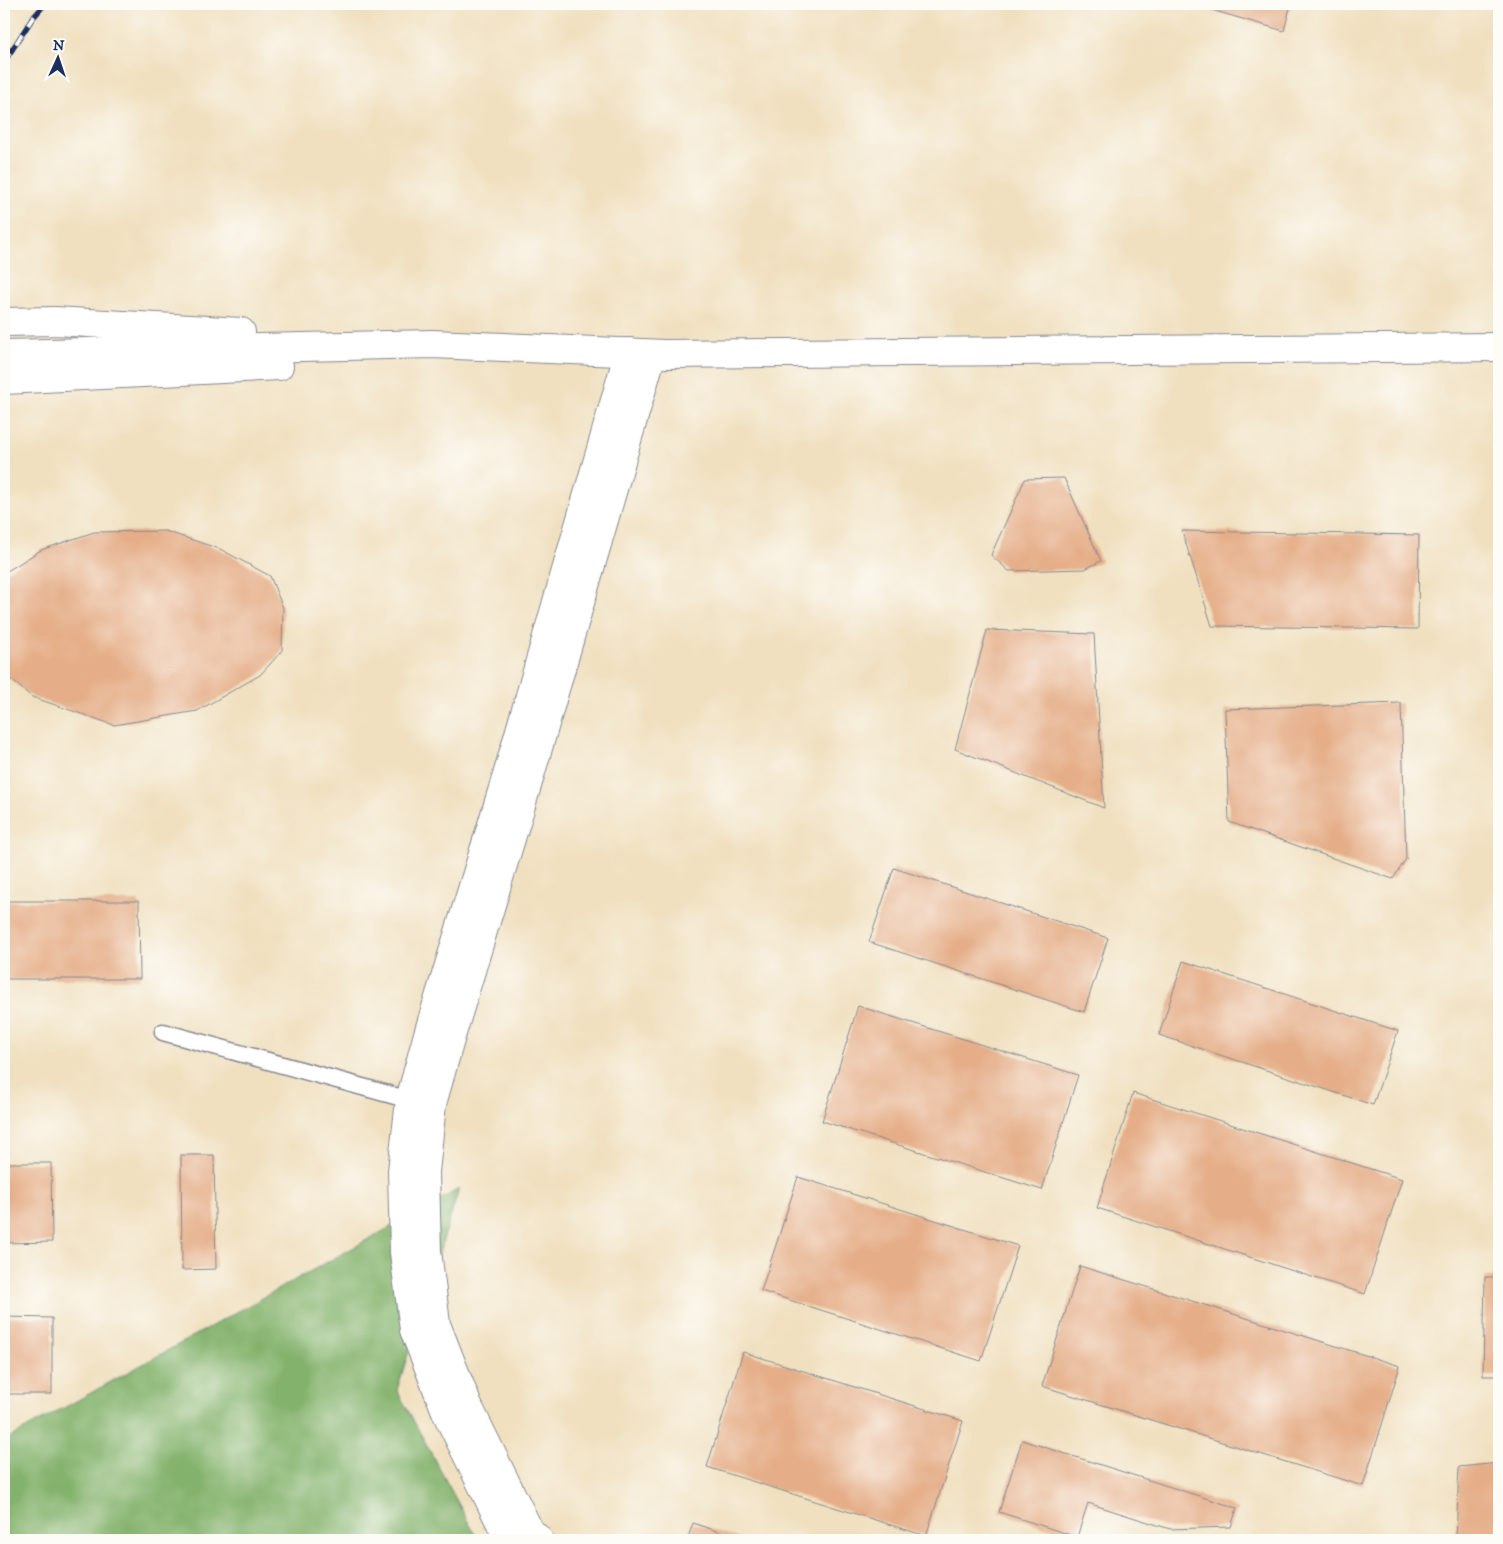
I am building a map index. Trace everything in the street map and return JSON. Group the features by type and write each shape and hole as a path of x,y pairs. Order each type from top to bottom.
{"street":[{"path":"4,322 55,321 432,344 639,360 1499,347"},
{"path":"4,354 432,344"},
{"path":"4,368 432,359 1499,361"},
{"path":"4,380 396,360"},
{"path":"508,1540 447,1414 414,1330 404,1252 403,1180 421,1102 453,1031 535,760 639,360"},
{"path":"421,1102 427,1251 436,1324 468,1406 529,1530 539,1540"}],"lane":[{"path":"163,1032 421,1102"}],"green space":[{"path":"459,1189 397,1390 478,1540 4,1540 4,1441"}],"building":[{"path":"1191,4 1291,4 1284,31"},
{"path":"1064,478 1101,561 1085,569 1009,571 991,555 1025,479"},
{"path":"165,531 220,549 270,576 283,608 282,651 260,675 197,711 114,725 32,697 4,674 4,642 7,640 8,613 4,609 4,573 41,550 94,532"},
{"path":"1182,531 1419,535 1418,629 1212,626"},
{"path":"987,630 1094,634 1104,808 955,749"},
{"path":"1401,703 1406,859 1393,879 1229,822 1225,709"},
{"path":"894,868 1108,938 1084,1012 869,942"},
{"path":"4,901 139,901 140,979 4,979"},
{"path":"1183,961 1398,1031 1373,1105 1159,1035"},
{"path":"858,1006 1078,1075 1042,1190 822,1121"},
{"path":"1133,1093 1402,1179 1365,1294 1097,1208"},
{"path":"181,1155 214,1155 216,1269 182,1270"},
{"path":"4,1163 51,1163 52,1242 4,1243"},
{"path":"798,1177 1018,1246 981,1361 761,1291"},
{"path":"1080,1266 1400,1366 1363,1486 1042,1386"},
{"path":"1485,1277 1499,1277 1499,1376 1483,1376"},
{"path":"4,1317 52,1318 52,1394 4,1394"},
{"path":"743,1352 963,1421 926,1536 707,1467"},
{"path":"1022,1440 1237,1508 1231,1527 1170,1529 1088,1503 1077,1537 999,1512"},
{"path":"1499,1463 1499,1540 1456,1540 1459,1467"},
{"path":"693,1523 743,1540 687,1540"}],"railway":[{"path":"4,62 32,19 45,4"}]}
